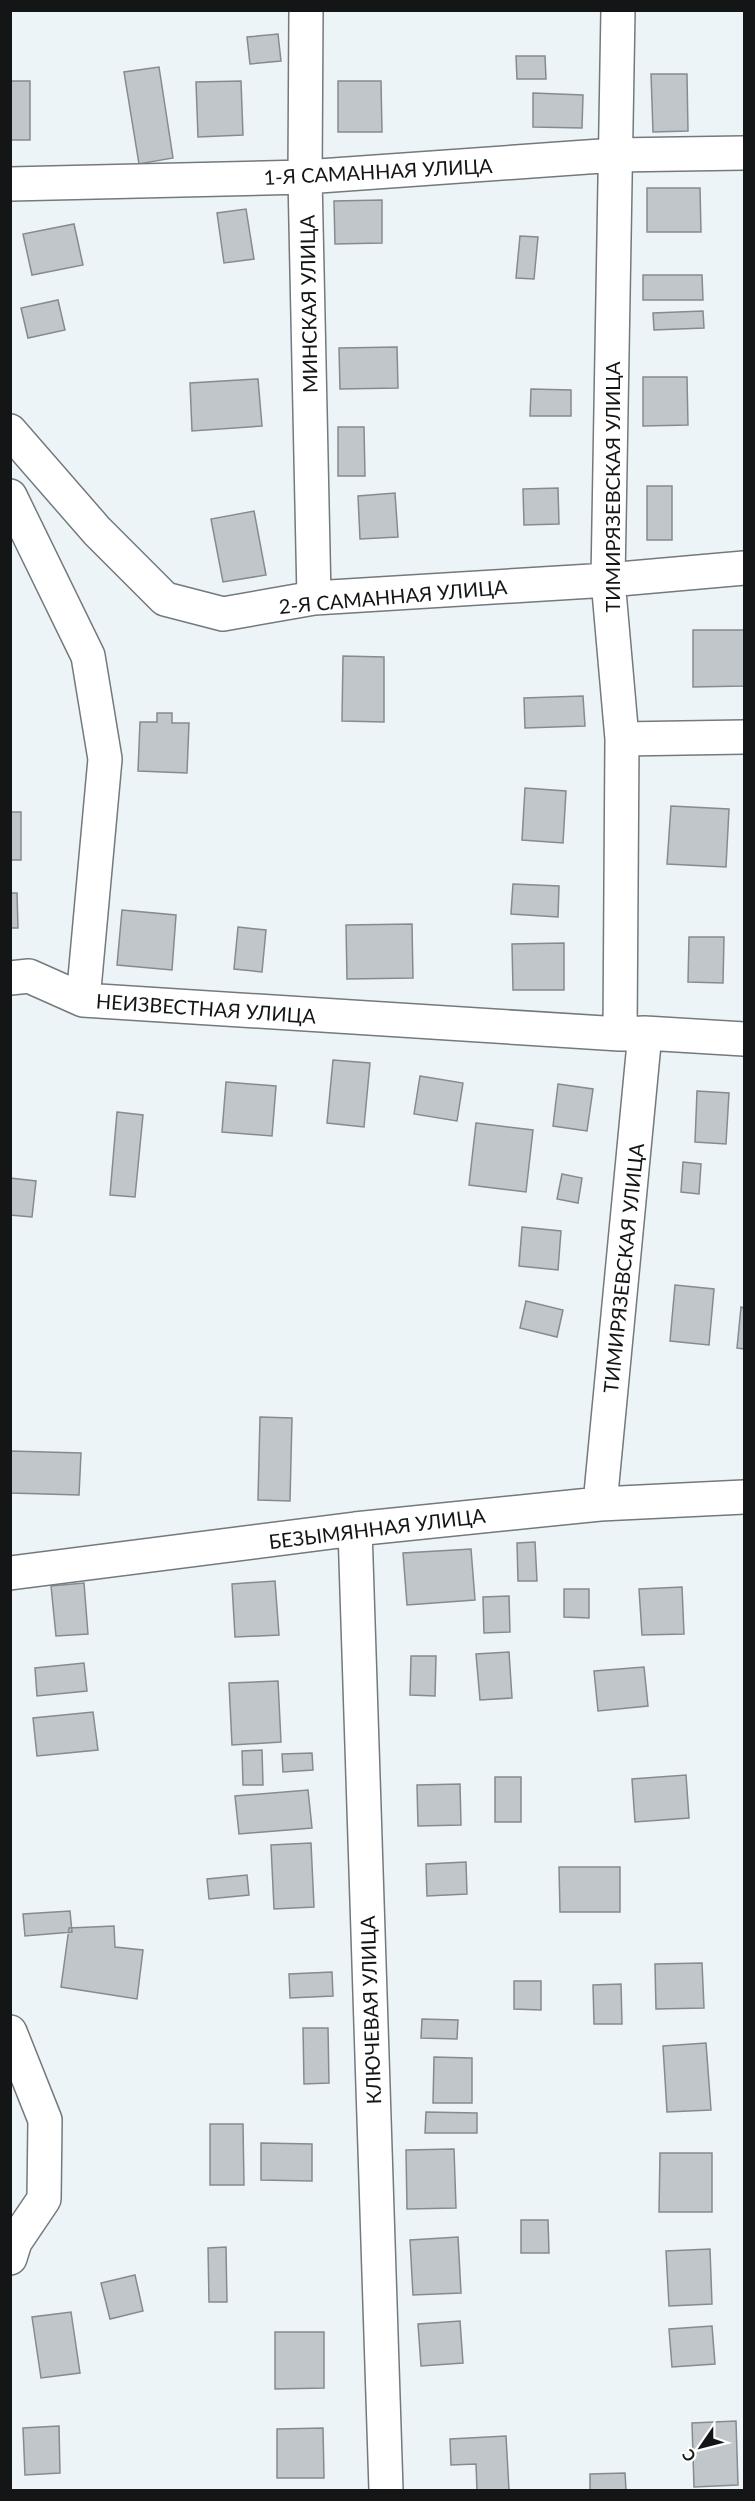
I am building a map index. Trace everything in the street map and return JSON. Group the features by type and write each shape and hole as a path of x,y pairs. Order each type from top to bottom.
{"street":[{"name":"МИНСКАЯ УЛИЦА","path":"306,10 305,177 314,598"},
{"name":"ТИМИРЯЗЕВСКАЯ УЛИЦА","path":"600,1504 632,1034 622,739 608,580 618,10"},
{"name":"1-Я САМАННАЯ УЛИЦА","path":"10,184 305,177 615,156 744,153"},
{"name":"2-Я САМАННАЯ УЛИЦА","path":"10,431 97,531 165,599 223,614 314,598 608,580 744,568"},
{"name":"НЕИЗВЕСТНАЯ УЛИЦА","path":"10,496 88,656 105,759 83,1000 744,1039"},
{"path":"622,739 744,737"},
{"path":"10,978 29,975 83,1000"},
{"name":"БЕЗЫМЯННАЯ УЛИЦА","path":"10,1573 355,1529 600,1504 744,1497"},
{"name":"КЛЮЧЕВАЯ УЛИЦА","path":"355,1529 386,2490"},
{"path":"10,2032 45,2120 44,2199 15,2242 10,2258"}],"building":[{"path":"278,34 281,61 250,64 247,37"},
{"path":"516,56 545,56 546,79 517,79"},
{"path":"159,67 173,158 139,164 124,72"},
{"path":"651,74 687,74 688,131 653,132"},
{"path":"10,81 30,81 30,140 10,140"},
{"path":"241,81 243,135 198,137 196,82"},
{"path":"338,81 381,81 382,132 338,132"},
{"path":"533,93 583,95 582,128 533,127"},
{"path":"647,188 700,188 701,232 647,232"},
{"path":"382,200 382,243 335,244 334,201"},
{"path":"246,209 254,259 224,263 217,213"},
{"path":"74,224 83,265 32,275 23,234"},
{"path":"520,236 538,237 534,279 516,278"},
{"path":"643,275 702,275 703,300 643,300"},
{"path":"58,300 65,330 28,338 21,308"},
{"path":"703,311 704,328 654,330 653,313"},
{"path":"397,347 398,388 340,389 339,348"},
{"path":"643,377 687,377 688,425 643,426"},
{"path":"258,379 262,426 192,431 190,383"},
{"path":"531,389 571,390 571,416 530,416"},
{"path":"338,427 364,427 365,476 338,476"},
{"path":"647,486 672,486 672,540 647,540"},
{"path":"558,488 559,524 524,525 523,489"},
{"path":"395,493 398,537 360,539 358,496"},
{"path":"254,511 266,575 223,582 211,519"},
{"path":"693,630 744,630 744,686 693,687"},
{"path":"343,656 384,657 384,722 342,721"},
{"path":"583,696 585,726 525,728 524,698"},
{"path":"157,713 172,713 172,723 189,723 187,773 138,771 140,722 157,722"},
{"path":"525,788 566,791 563,843 522,840"},
{"path":"671,806 729,809 726,867 667,864"},
{"path":"10,812 21,812 21,860 10,860"},
{"path":"513,884 559,886 558,917 511,914"},
{"path":"10,893 17,893 18,928 10,928"},
{"path":"122,910 176,915 172,970 117,965"},
{"path":"412,924 413,978 347,979 346,925"},
{"path":"238,927 266,930 262,972 234,969"},
{"path":"689,937 724,937 723,983 688,982"},
{"path":"564,943 564,990 513,990 512,944"},
{"path":"333,1060 370,1063 364,1127 327,1123"},
{"path":"420,1076 463,1083 457,1121 414,1114"},
{"path":"226,1082 276,1086 272,1136 222,1132"},
{"path":"558,1084 593,1089 587,1131 553,1126"},
{"path":"697,1091 729,1093 726,1144 695,1142"},
{"path":"117,1112 143,1115 135,1197 110,1195"},
{"path":"476,1123 533,1130 526,1192 469,1185"},
{"path":"683,1162 701,1164 699,1194 681,1192"},
{"path":"562,1174 582,1178 578,1203 557,1199"},
{"path":"10,1178 36,1181 32,1217 10,1215"},
{"path":"522,1227 561,1231 558,1270 519,1266"},
{"path":"675,1285 714,1289 709,1345 670,1341"},
{"path":"526,1301 563,1310 557,1337 520,1328"},
{"path":"741,1307 744,1308 744,1349 737,1348"},
{"path":"260,1417 292,1418 290,1501 258,1500"},
{"path":"10,1451 81,1453 79,1495 10,1493"},
{"path":"535,1542 537,1581 518,1581 517,1543"},
{"path":"471,1549 475,1600 407,1605 403,1553"},
{"path":"275,1581 279,1635 235,1637 232,1584"},
{"path":"84,1583 88,1634 56,1636 51,1586"},
{"path":"682,1587 684,1634 642,1635 639,1589"},
{"path":"564,1589 589,1589 589,1618 564,1617"},
{"path":"509,1596 510,1632 484,1633 483,1597"},
{"path":"509,1652 512,1698 480,1700 476,1654"},
{"path":"411,1656 436,1656 435,1696 410,1695"},
{"path":"84,1663 87,1691 37,1696 35,1668"},
{"path":"644,1667 648,1706 598,1711 594,1671"},
{"path":"278,1681 281,1742 232,1745 229,1683"},
{"path":"93,1712 98,1750 37,1756 33,1718"},
{"path":"262,1750 263,1785 243,1785 242,1751"},
{"path":"312,1753 313,1770 283,1772 282,1754"},
{"path":"686,1775 689,1818 635,1822 632,1779"},
{"path":"495,1777 521,1777 521,1822 495,1822"},
{"path":"460,1784 461,1825 418,1826 417,1785"},
{"path":"308,1790 312,1828 239,1834 235,1796"},
{"path":"311,1843 314,1907 274,1909 271,1845"},
{"path":"466,1862 467,1894 427,1896 426,1864"},
{"path":"559,1867 620,1867 620,1912 560,1912"},
{"path":"247,1875 249,1895 209,1899 207,1879"},
{"path":"70,1911 72,1932 25,1936 23,1914"},
{"path":"114,1926 115,1947 143,1950 137,1999 61,1987 69,1928"},
{"path":"702,1963 704,2008 656,2009 655,1964"},
{"path":"332,1972 333,1996 290,1998 289,1974"},
{"path":"514,1981 541,1981 541,2010 514,2009"},
{"path":"621,1984 622,2024 594,2024 593,1985"},
{"path":"422,2019 458,2020 457,2039 421,2038"},
{"path":"303,2028 328,2028 329,2083 304,2084"},
{"path":"706,2043 711,2110 667,2112 663,2046"},
{"path":"434,2057 472,2058 472,2103 433,2103"},
{"path":"426,2112 477,2113 477,2133 425,2133"},
{"path":"210,2124 243,2124 244,2185 210,2185"},
{"path":"261,2143 312,2144 312,2181 261,2180"},
{"path":"454,2149 456,2208 407,2209 406,2150"},
{"path":"660,2153 712,2153 712,2212 659,2212"},
{"path":"521,2220 548,2220 549,2253 521,2253"},
{"path":"458,2237 461,2293 413,2295 410,2240"},
{"path":"226,2247 227,2302 209,2302 208,2248"},
{"path":"710,2249 712,2304 669,2306 666,2251"},
{"path":"135,2275 143,2311 110,2319 101,2283"},
{"path":"71,2312 80,2373 41,2378 32,2317"},
{"path":"460,2321 463,2363 421,2366 418,2324"},
{"path":"712,2326 715,2364 672,2367 669,2329"},
{"path":"275,2332 324,2332 324,2388 275,2389"},
{"path":"736,2421 738,2485 694,2487 692,2423"},
{"path":"59,2426 60,2473 25,2475 23,2428"},
{"path":"323,2428 324,2478 277,2478 277,2429"},
{"path":"506,2436 509,2490 477,2490 476,2464 451,2465 450,2439"},
{"path":"625,2473 626,2490 590,2490 590,2474"}]}
